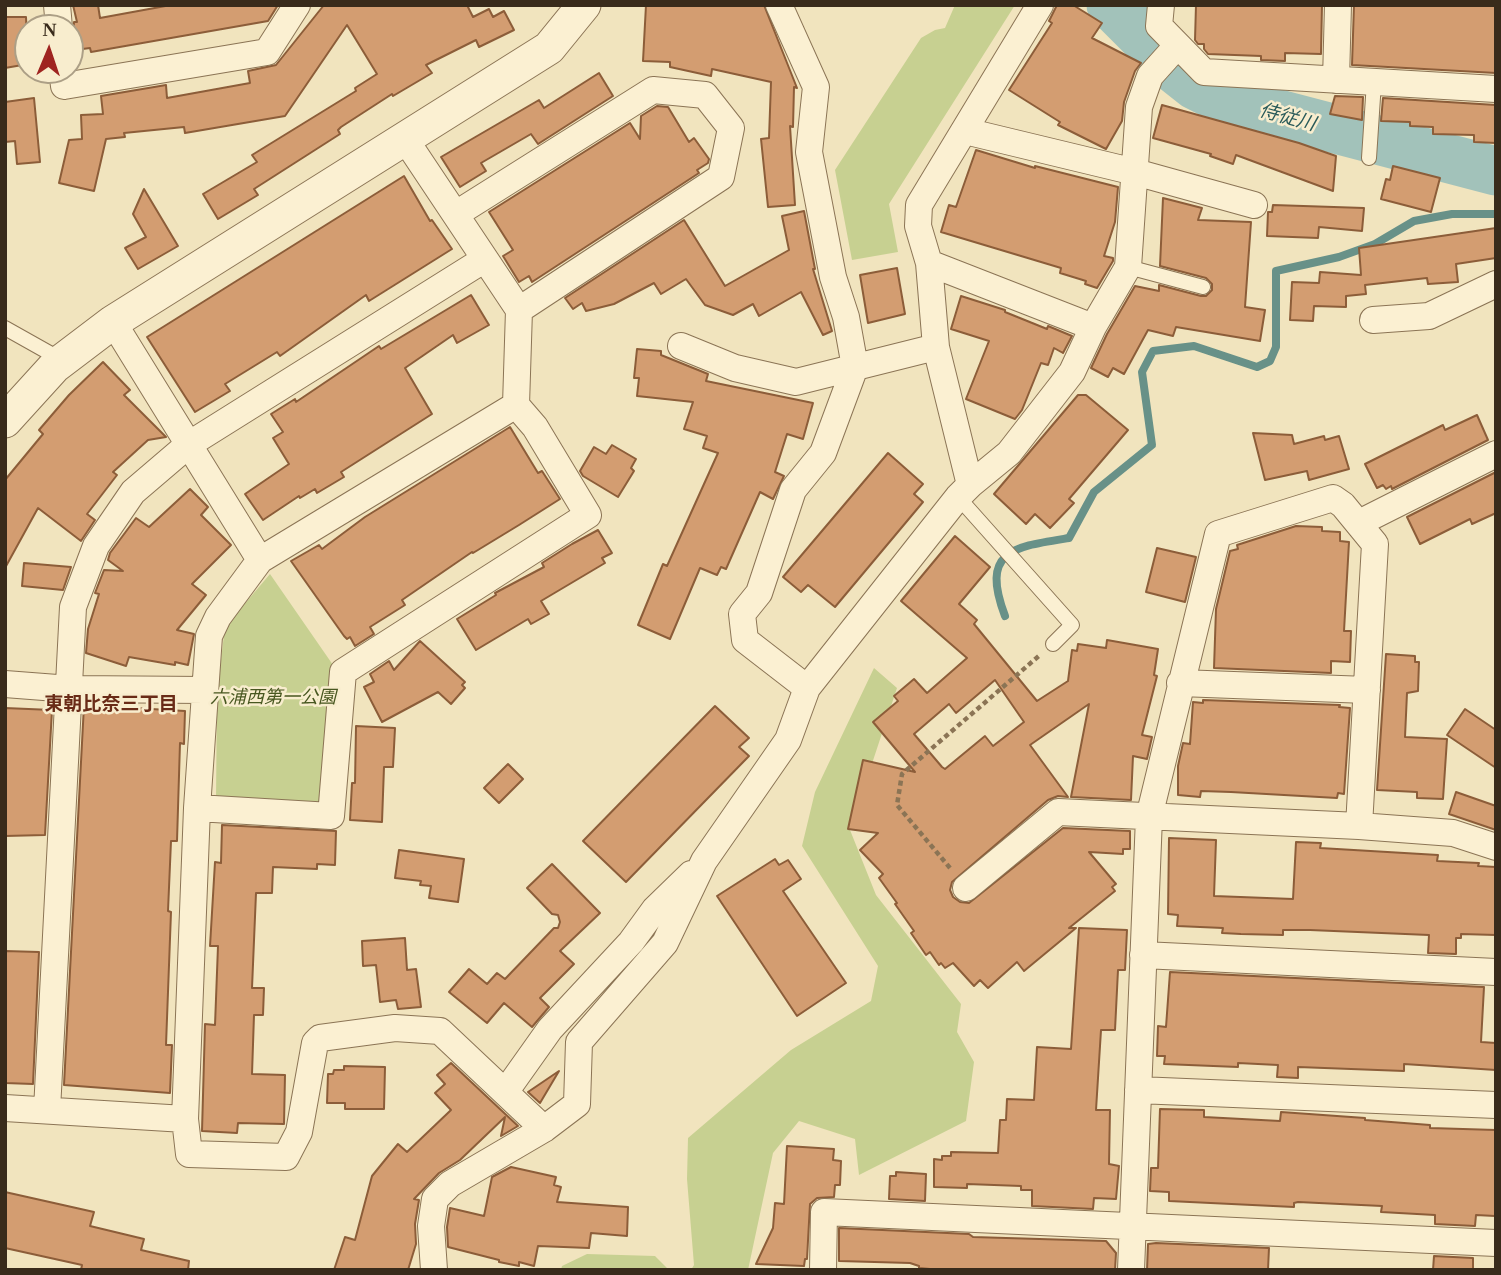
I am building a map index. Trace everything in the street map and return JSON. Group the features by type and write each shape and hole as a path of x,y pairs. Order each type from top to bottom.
{"street":[{"path":"84,83 267,52 297,5"},
{"path":"5,421 63,360 113,322 549,48 584,5"},
{"path":"779,5 816,87 809,152 832,277 846,317 855,367 823,453 793,490 759,593 742,614 746,640 807,688"},
{"path":"964,491 936,346 929,263 918,226 919,205 1040,5"},
{"path":"1161,5 1159,26 1204,72 1496,89"},
{"path":"1336,80 1338,5"},
{"path":"433,1270 431,1226 435,1199 450,1184 544,1129 578,1104 579,1042 665,943 702,863 788,740 807,688 964,491 1009,453 1072,372 1093,327 1128,267 1139,107 1150,76 1177,47"},
{"path":"456,214 653,90 705,96 731,128 720,177 519,310"},
{"path":"965,131 1135,172 1254,205"},
{"path":"197,808 331,816 343,672 588,515 535,426 516,405 519,310 405,139"},
{"path":"47,1110 73,607 96,546 133,492 188,445 485,259"},
{"path":"929,263 1093,327"},
{"path":"1373,320 1429,316 1496,284"},
{"path":"113,322 260,560"},
{"path":"681,346 735,368 796,382 936,346"},
{"path":"516,405 260,560 218,617 208,636 197,808 185,1119 189,1154 286,1157 299,1132 315,1043 320,1038 396,1028 440,1031 544,1129"},
{"path":"1359,523 1496,454"},
{"path":"1130,1270 1149,817 1218,534 1333,498 1343,505 1376,544 1359,826"},
{"path":"1180,683 1367,690"},
{"path":"5,684 70,689 205,690"},
{"path":"966,888 1058,812 1453,832 1496,847"},
{"path":"506,1091 551,1029 631,942 655,909 702,863"},
{"path":"1143,954 1496,972"},
{"path":"1138,1090 1496,1105"},
{"path":"5,1108 185,1119"},
{"path":"823,1270 824,1212 1496,1242"}],"lane":[{"path":"1369,158 1374,82"},
{"path":"1128,267 1203,287"},
{"path":"5,328 63,360"},
{"path":"964,491 1072,625 1053,644"}],"path":[{"path":"966,888 897,805 902,774 1053,644"}],"green space":[{"path":"955,5 1015,5 889,204 898,252 852,260 835,170 921,38 945,28"},
{"name":"六浦西第一公園","path":"270,574 333,665 320,805 216,800 217,692 225,627"},
{"path":"874,668 897,688 850,830 876,895 961,1004 957,1032 974,1062 966,1121 859,1175 855,1139 799,1121 773,1153 748,1270 691,1270 694,1265 687,1179 688,1138 791,1050 871,1001 878,966 802,846 815,792"},
{"path":"587,1254 655,1256 669,1270 561,1270 562,1266"}],"building":[{"path":"73,5 98,5 100,18 171,5 278,5 268,21 91,52 90,48 84,49 84,14 75,14"},
{"path":"324,5 467,5 473,17 489,9 493,17 504,11 514,30 479,47 476,40 426,65 432,73 393,96 392,94 341,127 338,130 340,134 254,189 258,195 218,219 203,194 257,162 252,155 356,91 355,88 377,74 347,25 285,116 185,133 184,127 124,133 125,137 106,139 94,191 59,183 69,140 82,139 81,115 103,114 101,96 166,85 167,98 250,83 248,71 276,65"},
{"path":"646,5 764,5 797,88 794,87 793,127 790,126 795,205 768,207 761,139 769,138 771,82 712,69 711,76 670,67 670,62 643,61"},
{"path":"1057,5 1073,5 1102,23 1092,38 1141,63 1135,71 1124,102 1122,121 1106,149 1058,125 1060,122 1009,90 1052,23 1049,21"},
{"path":"1196,5 1322,5 1321,54 1285,53 1285,61 1261,60 1261,56 1208,54 1204,44 1198,44 1195,40"},
{"path":"1354,5 1496,5 1496,73 1352,65"},
{"path":"5,17 14,17 14,66 5,68"},
{"path":"599,73 613,96 538,144 531,134 481,163 486,171 460,187 441,157 539,100 544,108"},
{"path":"1335,96 1363,97 1362,120 1330,114"},
{"path":"34,98 40,162 17,164 15,141 5,142 5,102"},
{"path":"1383,98 1496,105 1496,143 1474,142 1474,135 1433,134 1433,127 1410,126 1410,122 1381,121"},
{"path":"1162,105 1336,156 1333,191 1236,155 1233,164 1210,156 1211,154 1153,138"},
{"path":"657,106 668,107 689,142 694,138 709,159 708,163 697,170 699,173 532,282 529,276 519,282 503,256 513,250 489,212 630,123 640,139 641,116"},
{"path":"976,150 1035,168 1118,187 1115,222 1104,256 1113,258 1113,261 1097,288 1085,284 1086,281 1060,273 1061,268 941,232 949,205 956,207"},
{"path":"1393,166 1440,178 1431,212 1381,199 1386,179 1390,180"},
{"path":"404,176 430,221 432,220 452,249 369,301 366,295 280,356 277,352 225,384 230,391 195,412 147,337"},
{"path":"144,189 178,246 138,269 125,248 146,237 133,214"},
{"path":"1163,198 1202,208 1198,220 1251,222 1245,307 1265,310 1260,341 1176,327 1173,336 1148,330 1124,374 1113,368 1108,377 1091,368 1135,286 1159,291 1159,285 1201,296 1206,296 1212,290 1212,284 1206,278 1160,266"},
{"path":"1273,205 1364,208 1362,231 1319,227 1318,238 1267,236 1268,212 1272,212"},
{"path":"804,211 813,269 832,331 823,335 801,292 759,316 753,304 733,315 705,305 686,279 661,294 654,283 614,304 586,311 582,303 573,309 565,298 684,220 725,286 789,250 782,216"},
{"path":"1496,228 1496,258 1456,264 1458,282 1428,284 1427,278 1365,285 1366,294 1346,296 1346,307 1314,306 1313,321 1290,320 1292,282 1319,283 1320,272 1361,275 1359,248"},
{"path":"897,268 905,314 868,323 860,275"},
{"path":"471,295 489,325 457,343 453,335 405,368 432,414 341,472 344,477 317,493 315,489 300,498 299,496 263,520 245,494 289,464 273,438 283,432 271,414 295,399 296,402 379,346 381,349"},
{"path":"961,296 1072,336 1063,353 1054,348 1048,365 1041,363 1022,410 1015,419 966,399 989,341 951,329"},
{"path":"637,349 661,351 661,355 708,374 706,381 813,403 803,439 787,434 775,472 784,476 773,499 760,492 726,569 721,567 717,575 700,568 670,639 638,625 663,564 667,566 718,453 703,448 707,436 684,429 693,402 637,396 639,378 634,378"},
{"path":"103,362 130,390 124,395 166,437 148,440 113,472 117,475 87,514 95,520 81,541 38,508 5,568 5,480 43,434 39,430 69,395"},
{"path":"1078,395 1086,395 1128,430 1069,499 1074,503 1050,528 1035,514 1026,524 994,494"},
{"path":"1477,415 1488,440 1392,489 1391,486 1386,489 1383,485 1377,488 1365,464 1443,425 1445,430"},
{"path":"510,427 538,473 542,471 560,499 472,552 402,600 405,605 370,627 374,634 355,646 350,637 347,639 344,636 291,561 319,545 322,549 365,517"},
{"path":"1253,433 1292,435 1294,444 1324,436 1325,440 1339,436 1349,469 1309,480 1307,471 1265,480"},
{"path":"612,445 636,459 631,468 634,471 618,497 583,476 580,471 594,447 606,454"},
{"path":"888,453 923,484 914,494 923,502 835,607 808,585 801,592 783,577"},
{"path":"1496,472 1496,513 1472,524 1470,519 1420,544 1407,517"},
{"path":"190,489 208,507 201,515 231,545 192,584 206,595 177,630 194,634 188,665 129,657 126,666 86,653 88,629 99,594 95,593 104,570 123,571 108,560 110,553 136,518 149,527"},
{"path":"1296,526 1322,527 1322,531 1340,532 1340,541 1349,542 1344,631 1351,631 1350,662 1331,661 1331,673 1214,668 1216,609 1230,551 1238,549 1237,545"},
{"path":"598,530 612,553 602,558 605,563 541,601 549,614 531,624 528,619 476,650 457,619 496,595 495,593 544,567 542,563"},
{"path":"955,536 990,567 959,604 977,620 974,624 1037,701 1068,681 1072,650 1077,651 1078,644 1106,648 1107,640 1158,649 1154,675 1157,676 1142,735 1152,737 1147,759 1133,756 1131,800 1071,797 1089,704 1030,745 1068,797 1058,796 1048,800 952,882 950,890 953,897 960,902 969,903 1063,828 1130,831 1130,849 1123,849 1123,854 1089,852 1116,884 1112,887 1115,891 1069,928 1076,928 1024,971 1017,962 988,988 980,980 974,986 953,963 945,968 941,963 939,965 930,952 926,955 911,933 914,931 895,904 897,903 879,878 883,874 860,850 878,833 848,829 863,760 915,772 873,722 898,701 894,696 914,679 927,693 967,658 901,601","holes":["995,680 1024,722 993,746 985,736 945,769 914,734 949,704 956,713"]},
{"path":"1157,548 1196,557 1185,602 1146,592"},
{"path":"24,563 71,567 63,590 22,586"},
{"path":"420,641 465,682 462,685 465,688 451,704 438,692 382,722 364,687 374,682 370,674 389,661 394,670"},
{"path":"1386,654 1415,656 1415,662 1419,662 1418,691 1407,693 1405,737 1447,739 1443,799 1417,798 1417,792 1377,790"},
{"path":"1203,700 1340,705 1339,707 1350,708 1344,794 1338,793 1337,798 1201,791 1200,797 1178,795 1178,766 1183,743 1190,744 1193,702 1203,703"},
{"path":"84,705 185,711 184,744 180,743 177,841 171,841 168,911 171,912 166,1045 172,1045 170,1093 64,1085"},
{"path":"715,706 749,738 739,747 749,756 626,882 583,841"},
{"path":"5,708 52,710 45,835 5,836"},
{"path":"1465,709 1496,730 1496,768 1447,735"},
{"path":"356,726 395,728 393,767 384,767 382,822 350,820 352,783 355,783"},
{"path":"508,764 523,779 499,803 484,788"},
{"path":"1456,792 1496,806 1496,830 1449,814"},
{"path":"222,825 336,831 335,865 317,864 317,869 273,867 272,893 256,893 252,988 264,988 263,1015 254,1015 252,1074 285,1075 284,1124 238,1123 237,1133 202,1131 205,1024 215,1025 218,946 210,946 215,862 221,863"},
{"path":"1169,838 1216,840 1214,896 1293,899 1296,842 1321,843 1320,848 1438,855 1437,861 1479,863 1478,866 1496,867 1496,935 1461,934 1461,938 1456,938 1456,954 1428,953 1429,935 1310,930 1283,930 1283,935 1241,934 1222,933 1223,928 1177,926 1178,915 1168,914"},
{"path":"399,850 464,859 458,902 429,898 431,886 420,885 421,881 395,878"},
{"path":"775,859 779,865 788,860 801,879 783,891 846,983 797,1016 717,896"},
{"path":"552,864 600,913 560,951 574,964 540,998 549,1007 532,1027 504,1003 487,1023 449,992 469,969 487,984 497,973 505,979 554,928 558,928 558,915 552,914 527,888"},
{"path":"1079,928 1127,930 1125,970 1118,970 1115,1030 1101,1030 1096,1110 1110,1110 1109,1164 1119,1166 1116,1199 1094,1198 1093,1209 1032,1206 1032,1190 1021,1190 1021,1186 967,1184 967,1188 934,1187 934,1159 942,1160 942,1156 951,1156 951,1152 998,1153 1000,1120 1006,1120 1007,1099 1034,1100 1037,1047 1071,1049"},
{"path":"405,938 407,970 416,969 421,1007 398,1009 396,1000 380,1002 376,965 363,966 362,941"},
{"path":"5,951 39,952 33,1084 5,1083"},
{"path":"1170,972 1484,987 1481,1042 1496,1043 1496,1070 1404,1064 1404,1071 1298,1067 1298,1078 1277,1077 1278,1065 1238,1063 1238,1067 1164,1064 1165,1056 1157,1056 1158,1026 1166,1027"},
{"path":"451,1063 518,1126 501,1136 505,1117 460,1160 439,1173 414,1199 419,1200 415,1224 416,1244 408,1270 334,1270 345,1237 355,1240 372,1176 398,1144 407,1152 451,1110 435,1093 445,1084 437,1075"},
{"path":"344,1066 385,1067 384,1109 345,1109 345,1103 327,1103 328,1074 333,1074 334,1070 344,1070"},
{"path":"559,1071 540,1103 528,1092"},
{"path":"1160,1109 1204,1110 1204,1117 1280,1121 1281,1112 1365,1118 1430,1125 1430,1128 1496,1130 1495,1216 1476,1215 1475,1226 1435,1224 1435,1215 1381,1212 1382,1206 1298,1202 1294,1203 1294,1207 1169,1201 1169,1192 1150,1191 1151,1168 1158,1168"},
{"path":"787,1146 834,1149 833,1160 841,1161 840,1185 835,1185 834,1197 817,1198 810,1204 807,1259 804,1266 756,1264 773,1228 775,1203 784,1204"},
{"path":"511,1167 556,1177 554,1185 561,1187 557,1202 628,1207 627,1236 591,1233 589,1248 538,1246 534,1266 519,1262 519,1266 499,1262 448,1247 450,1208 484,1216 492,1177"},
{"path":"896,1172 926,1174 925,1201 889,1199 890,1176 896,1176"},
{"path":"5,1192 94,1212 90,1226 144,1239 141,1250 189,1261 188,1270 81,1270 82,1265 5,1248"},
{"path":"839,1228 969,1234 973,1237 1106,1241 1116,1253 1115,1270 941,1270 919,1268 910,1263 839,1261"},
{"path":"1148,1244 1269,1248 1268,1270 1147,1270"},
{"path":"1434,1256 1473,1258 1473,1270 1433,1270"}],"waterway":[{"name":"侍従川","path":"1111,5 1176,70 1195,85 1225,100 1496,171"},
{"path":"1005,616 998,594 999,565 1018,549 1069,538 1094,492 1152,445 1142,372 1153,351 1194,346 1257,367 1270,361 1276,347 1276,271 1339,257 1375,244 1414,221 1452,214 1496,214"}],"district":[{"name":"東朝比奈三丁目","path":"111,703"}]}
